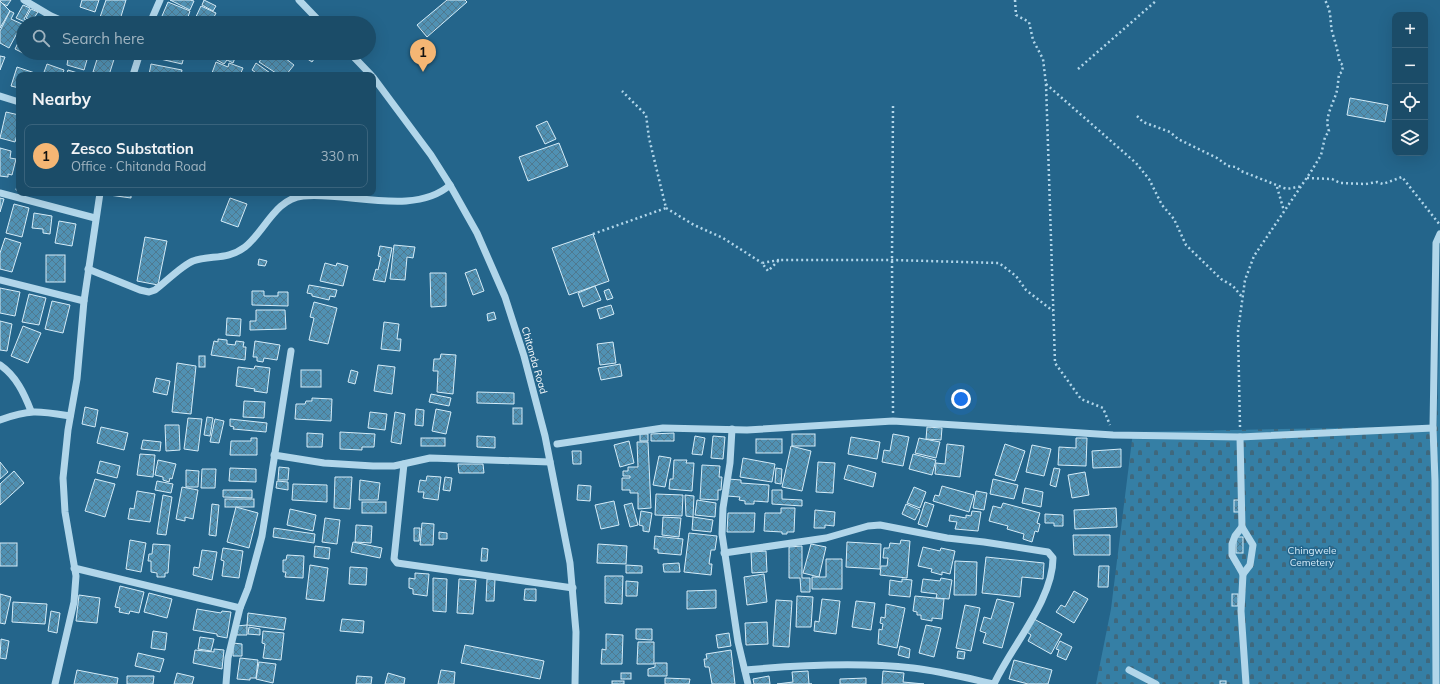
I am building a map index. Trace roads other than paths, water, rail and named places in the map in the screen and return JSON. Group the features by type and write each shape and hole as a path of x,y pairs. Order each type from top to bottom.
{"street":[{"path":"24,0 51,16"},
{"path":"153,16 160,0"},
{"path":"299,0 314,16"},
{"path":"134,72 138,60"},
{"path":"357,60 368,72"},
{"name":"Chitanda Road","path":"376,81 431,155 450,185 477,233 505,297 524,356 550,462 570,563 576,632 575,684"},
{"path":"0,96 16,101"},
{"path":"88,269 140,290 149,292 155,290 187,264 194,261 217,258 243,248 260,233 278,209 292,198 315,196 372,201 408,200 429,197 444,190 450,185"},
{"path":"0,193 95,218"},
{"path":"55,684 74,602 74,568 65,512 63,478 70,416 77,379 88,269 99,196"},
{"path":"1436,684 1435,481 1433,428 1436,243 1440,234"},
{"path":"0,280 84,301"},
{"path":"226,684 228,658 240,608 248,588 262,536 291,351"},
{"path":"0,365 14,376 25,394 31,411"},
{"path":"0,420 20,412 31,411 70,416"},
{"path":"558,444 663,428 732,429 893,421 1114,435 1240,437 1433,428"},
{"path":"732,429 730,463 723,508 724,553 738,642 748,684"},
{"path":"1240,437 1242,526 1254,545 1254,554 1250,565 1243,574"},
{"path":"274,455 324,463 387,466 430,458 550,462"},
{"path":"404,464 394,559 397,563 573,588"},
{"path":"724,553 813,541 868,526 880,525 947,538 992,543 1048,552 1054,558 1053,576 1047,594 1003,665 994,684 912,668 815,665 745,670"},
{"path":"1242,526 1235,536 1232,544 1232,555 1243,574 1241,611 1246,684"},
{"path":"74,568 240,608"},
{"path":"1129,670 1156,684"}],"place":[{"name":"Zesco Substation","path":"423,72"}],"park label":[{"name":"Chingwele Cemetery","path":"1312,556"}]}
